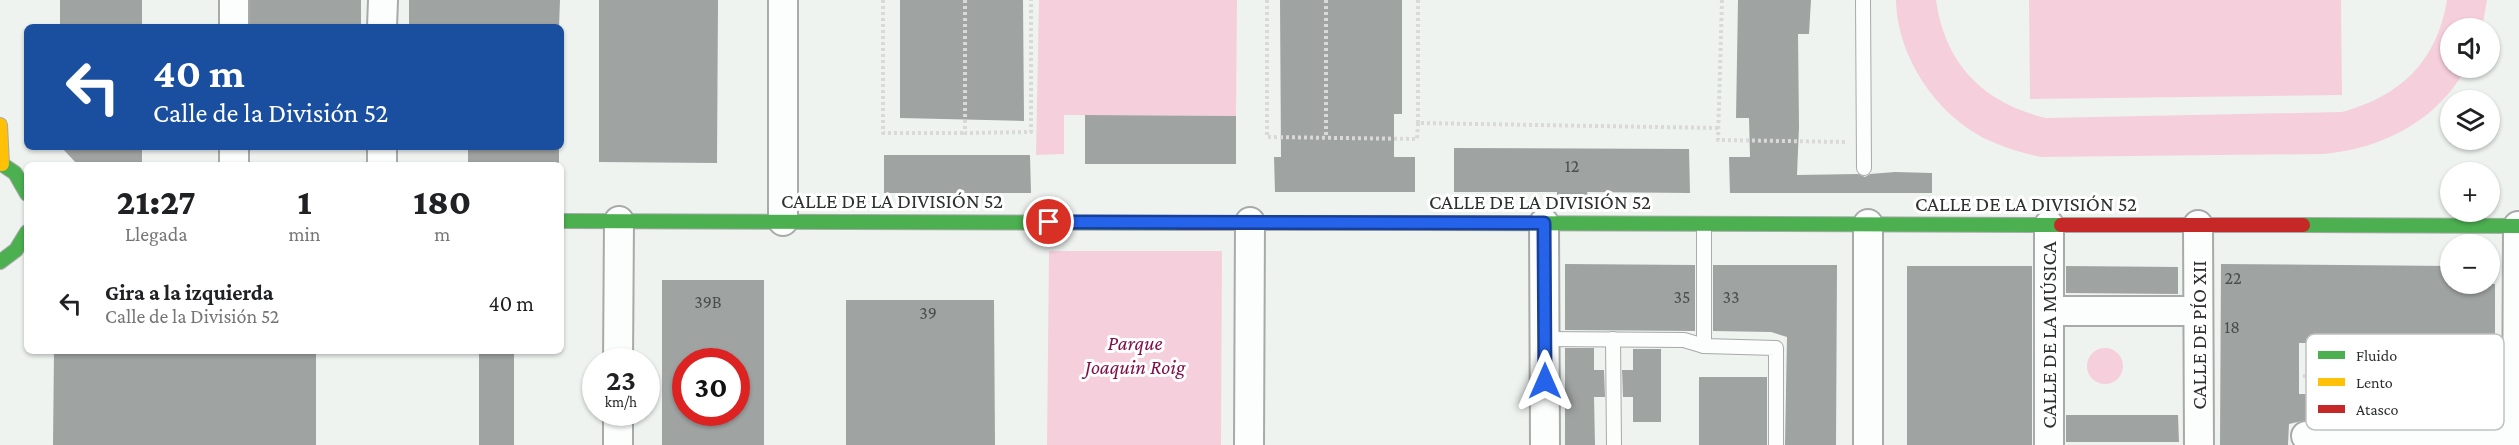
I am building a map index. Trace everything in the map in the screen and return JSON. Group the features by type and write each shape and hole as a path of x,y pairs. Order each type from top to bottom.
{"main road":[{"path":"0,125 1,163 15,173 24,189"},
{"name":"CALLE DE LA DIVISIÓN 52","path":"564,221 2519,226"},
{"path":"0,267 24,239"}],"street":[{"path":"234,0 234,24"},
{"path":"382,0 382,24"},
{"path":"783,0 783,221"},
{"path":"618,348 619,221"},
{"path":"1249,445 1250,222"},
{"path":"1544,223 1545,445"},
{"path":"1868,224 1868,445"},
{"name":"CALLE DE LA MÚSICA","path":"2049,225 2049,445"},
{"name":"CALLE DE PÍO XII","path":"2198,225 2199,445"},
{"path":"2306,436 2467,438 2517,442 2519,226"},
{"path":"2049,311 2198,311"},
{"path":"618,426 618,445"}],"lane":[{"path":"1863,0 1864,168"},
{"path":"1704,224 1704,346"},
{"path":"1545,339 1684,339 1704,346 1776,348 1776,445"},
{"path":"1614,339 1614,445"}],"path":[{"path":"883,0 883,133 1031,132 1031,0"},
{"path":"964,133 965,0"},
{"path":"1267,0 1267,137 1417,139 1418,0"},
{"path":"1326,0 1326,138"},
{"path":"1722,0 1718,140 1863,142"},
{"path":"1418,123 1718,128"},
{"path":"2467,430 2467,438"}],"green space":[{"path":"1039,0 1237,0 1236,116 1064,115 1064,154 1036,155"},
{"path":"1896,0 1936,0 1948,43 1958,62 1971,77 2003,102 2046,118 2342,112 2363,105 2399,86 2425,58 2440,27 2440,78 2460,78 2451,90 2440,90 2440,103 2406,129 2387,139 2345,151 2323,154 2041,157 1988,140 1952,116 1923,82 1912,63 1898,21"},
{"path":"2029,0 2341,0 2342,95 2030,99"},
{"path":"2447,0 2487,0 2484,18 2443,18"},
{"name":"Parque Joaquin Roig","path":"1049,251 1222,251 1221,445 1047,445"},
{"path":"2105,348 2118,353 2123,366 2118,379 2105,384 2092,379 2087,366 2092,353"}],"building":[{"path":"60,0 142,0 142,24 60,24"},
{"path":"250,0 361,0 361,24 250,24"},
{"path":"409,0 560,0 559,24 409,24"},
{"path":"599,0 718,0 717,163 599,162"},
{"path":"900,0 1023,0 1024,121 900,118"},
{"path":"1280,0 1402,0 1402,114 1394,114 1394,157 1415,157 1415,192 1275,192 1274,157 1281,157"},
{"path":"1738,0 1811,0 1809,34 1798,34 1797,175 1858,174 1865,177 1870,174 1895,172 1932,173 1932,193 1730,193 1729,157 1750,157 1749,118 1736,118"},
{"path":"1085,115 1236,116 1236,164 1085,164"},
{"path":"1454,148 1689,149 1690,193 1587,192 1588,195 1557,195 1557,192 1454,192"},
{"path":"64,150 142,150 142,162 75,162"},
{"path":"468,150 559,150 559,162 468,162"},
{"path":"884,155 1030,155 1031,193 884,193"},
{"path":"1565,264 1695,265 1695,331 1565,330"},
{"path":"2221,264 2440,266 2440,294 2495,294 2495,334 2306,334 2306,343 2299,343 2299,394 2306,394 2306,420 2289,424 2288,445 2220,445"},
{"path":"1713,265 1837,265 1836,445 1785,445 1787,337 1771,332 1713,331"},
{"path":"1907,266 2032,266 2032,445 1907,445"},
{"path":"2066,266 2178,267 2178,294 2066,293"},
{"path":"662,280 764,280 764,445 662,445"},
{"path":"846,300 994,300 995,445 846,445"},
{"path":"1565,348 1594,348 1594,370 1604,370 1605,397 1594,397 1595,445 1565,445"},
{"path":"1633,349 1661,349 1661,422 1633,422 1633,397 1623,397 1622,370 1633,370"},
{"path":"54,354 316,354 316,445 53,445"},
{"path":"479,354 514,354 514,445 479,445"},
{"path":"1699,377 1767,377 1767,445 1699,445"},
{"path":"2066,415 2178,415 2179,442 2066,442"}],"traffic: fast":[{"path":"0,163 15,173 24,189"},
{"path":"564,221 1180,223"},
{"path":"1422,223 2061,225"},
{"path":"2303,225 2519,226"},
{"path":"0,262 16,250 24,237"}],"traffic: slow":[{"path":"0,125 2,164"}],"traffic: jam":[{"path":"1180,223 1422,223"},
{"path":"2061,225 2303,225"}],"route":[{"path":"1049,222 1544,223 1545,381"}]}
